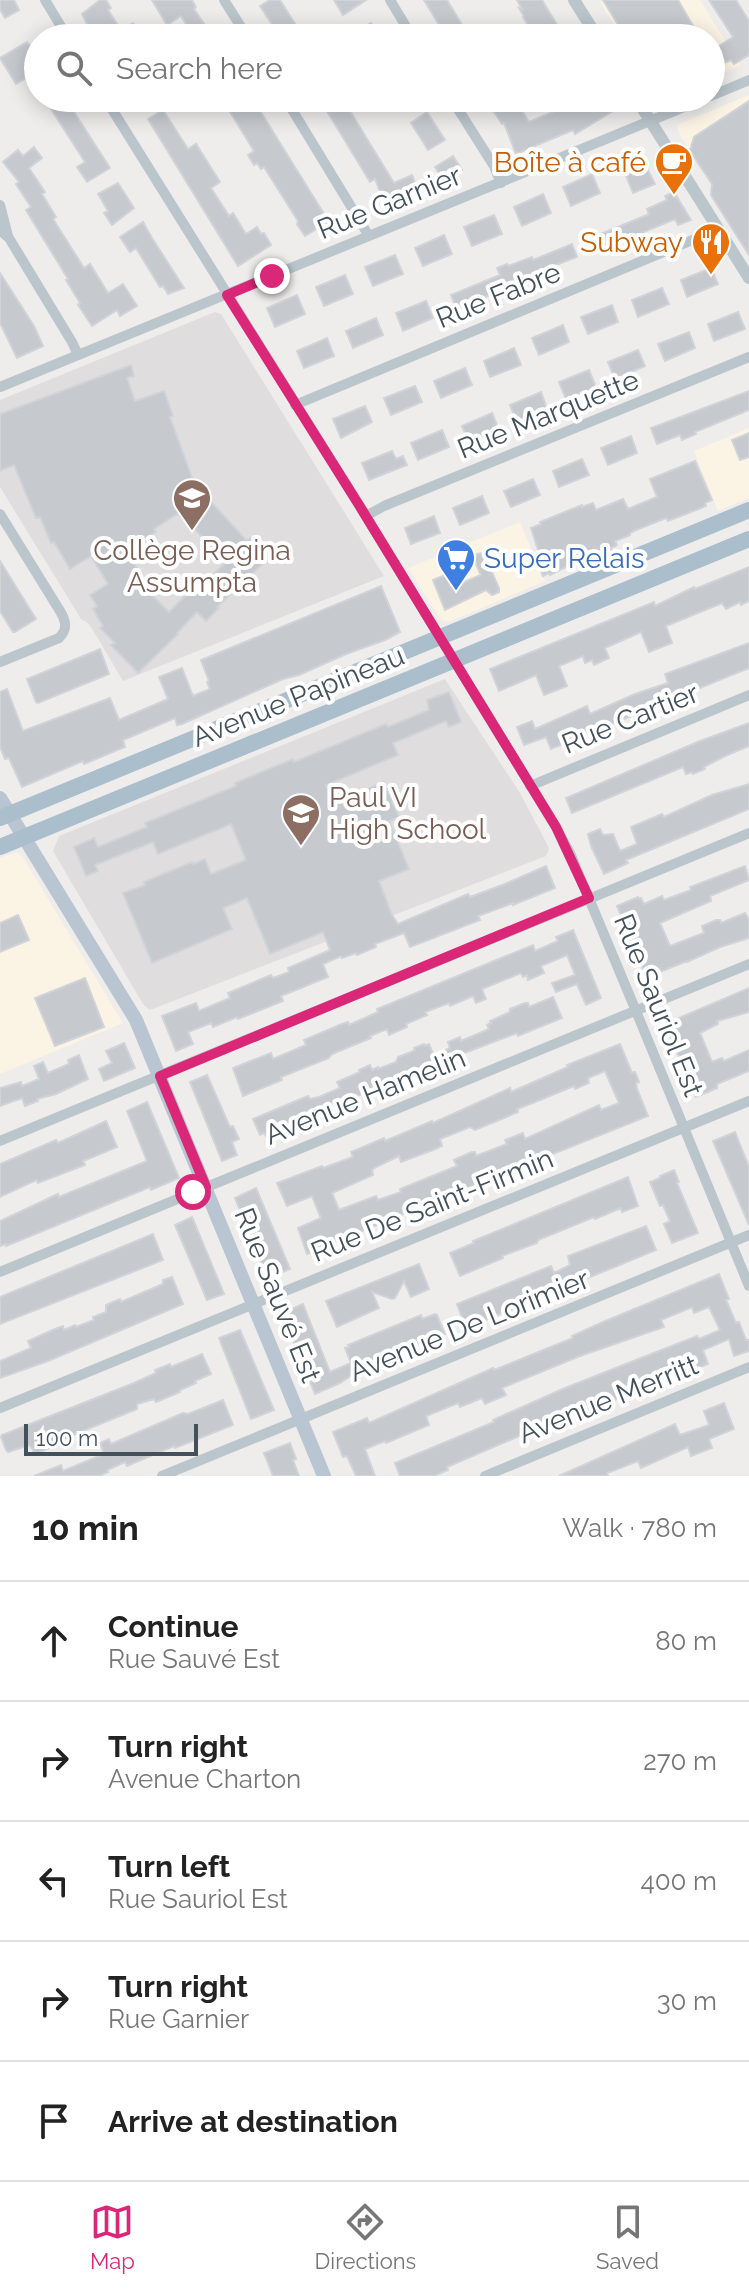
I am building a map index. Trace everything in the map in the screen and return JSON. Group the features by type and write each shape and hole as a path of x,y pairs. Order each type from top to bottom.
{"main road":[{"name":"Avenue Papineau","path":"5,816 749,510"},
{"name":"Avenue Papineau","path":"0,847 749,539"},
{"name":"Rue Sauvé Est","path":"0,798 5,816 24,837 136,1020 324,1476"}],"street":[{"path":"45,0 60,24"},
{"path":"224,0 239,24"},
{"path":"390,0 405,24"},
{"path":"574,0 589,24"},
{"name":"Rue Garnier","path":"725,90 749,80"},
{"name":"Rue Sauriol Est","path":"114,112 366,516 570,853 749,1286"},
{"path":"294,112 369,236"},
{"path":"460,112 494,166 501,183"},
{"path":"645,112 749,278"},
{"name":"Rue Garnier","path":"0,387 672,112"},
{"path":"0,205 4,234 78,355"},
{"name":"Rue Fabre","path":"295,405 719,229"},
{"name":"Rue Marquette","path":"366,516 749,357"},
{"path":"0,514 60,611 65,627 56,640 0,662"},
{"name":"Rue Cartier","path":"530,786 749,695"},
{"path":"0,1141 749,833"},
{"name":"Avenue Hamelin","path":"0,1272 749,964"},
{"name":"Rue De Saint-Firmin","path":"0,1408 749,1101"},
{"name":"Avenue De Lorimier","path":"162,1476 749,1235"},
{"name":"Avenue Merritt","path":"485,1476 749,1367"}],"shaded area":[{"path":"700,0 715,24 613,24 600,2"},
{"path":"725,40 741,66 725,72"},
{"path":"749,95 749,244 677,126 708,112 725,112 725,105"},
{"name":"Collège Regina Assumpta","path":"215,312 221,314 384,576 123,681 0,487 0,400"},
{"path":"749,428 749,498 718,511 694,451"},
{"path":"520,522 545,581 449,622 441,620 408,568"},
{"name":"Paul VI High School","path":"445,679 520,793 547,844 549,850 546,856 150,1010 143,1004 53,851 59,836"},
{"path":"17,852 123,1023 0,1074 0,858"}],"building":[{"path":"0,0 14,0 19,10 5,18 0,9"},
{"path":"100,0 106,0 117,24 87,24 82,14"},
{"path":"152,0 192,0 204,24 186,24 181,16 166,24"},
{"path":"270,0 280,0 295,24 272,24 260,6"},
{"path":"334,0 366,0 343,15"},
{"path":"424,0 447,0 462,24 439,24"},
{"path":"517,0 542,0 557,24 527,24 519,8 522,9"},
{"path":"603,0 678,0 692,24 618,24"},
{"path":"709,0 736,0 749,21 749,55 734,64 731,60 725,62 725,42 733,37"},
{"path":"24,44 24,79 16,84 0,58"},
{"path":"749,101 749,255 711,195 712,184 690,151 694,137"},
{"path":"53,112 74,112 110,168 87,182 77,167 85,162"},
{"path":"164,112 188,149 196,144 220,182 211,188 229,216 233,213 246,234 257,227 271,245 238,266 148,119"},
{"path":"230,112 261,112 329,222 305,236 264,167 261,169 257,163 254,165 248,155 254,151"},
{"path":"328,112 351,112 394,183 412,175 419,193 386,207 375,179 370,182"},
{"path":"427,112 445,140 428,150 411,123"},
{"path":"494,112 523,112 529,122 553,112 611,112 575,134 573,130 516,154"},
{"path":"34,147 42,158 29,168 45,192 42,194 56,217 53,219 84,268 90,264 108,293 123,284 137,306 120,316 117,310 92,326 26,210 31,207 16,184 19,182 3,162 18,150 23,156"},
{"path":"640,155 655,184 633,193 621,163"},
{"path":"453,156 462,170 444,181 435,167"},
{"path":"592,174 600,193 571,206 563,187"},
{"path":"118,183 134,208 112,225 98,194"},
{"path":"674,192 691,220 678,225 675,219 603,249 598,235 649,214 647,209 667,200 665,196"},
{"path":"543,194 551,213 522,226 514,207"},
{"path":"494,215 502,234 472,246 464,227"},
{"path":"143,222 184,288 168,294 163,286 160,287 136,248 130,252 120,237"},
{"path":"444,235 452,254 423,266 415,248"},
{"path":"572,244 577,257 488,291 490,295 457,309 451,295 500,275 497,268 532,257 533,260"},
{"path":"395,255 403,274 373,286 365,267"},
{"path":"711,268 718,284 687,297 681,280"},
{"path":"0,273 43,346 17,358 0,323"},
{"path":"345,275 353,294 324,306 316,287"},
{"path":"662,288 669,304 638,317 632,300"},
{"path":"297,295 305,314 275,327 267,308"},
{"path":"426,301 433,318 403,331 396,313"},
{"path":"612,305 618,322 588,334 581,317"},
{"path":"738,312 745,329 714,341 708,324"},
{"path":"376,318 383,335 353,348 346,331"},
{"path":"563,325 569,342 539,355 532,338"},
{"path":"689,332 695,348 665,361 658,344"},
{"path":"327,338 334,356 304,368 297,351"},
{"path":"514,348 521,365 490,377 484,361"},
{"path":"638,350 645,366 615,379 608,362"},
{"path":"131,365 134,376 127,378 135,401 164,391 194,483 247,541 250,538 269,558 206,621 197,612 138,673 111,645 115,643 100,628 103,626 93,609 97,606 90,595 108,584 91,556 70,569 54,542 51,543 40,517 36,518 14,465 0,471 0,414","holes":["177,514 226,562 199,588 196,585 169,612 151,594 153,592 125,550 156,532 154,529"]},
{"path":"465,368 472,385 441,398 434,381"},
{"path":"589,370 596,387 566,399 559,382"},
{"path":"415,386 422,402 391,415 384,398"},
{"path":"749,391 749,410 682,440 680,435 657,444 651,428"},
{"path":"541,392 547,409 517,422 510,405"},
{"path":"365,406 372,422 341,438 333,419"},
{"path":"492,413 499,430 469,442 462,426"},
{"path":"442,430 449,447 418,460 411,443"},
{"path":"749,433 749,457 740,460 732,440"},
{"path":"631,436 637,453 608,465 601,448"},
{"path":"392,451 396,459 403,456 407,465 369,480 362,463"},
{"path":"582,459 589,475 559,487 553,471"},
{"path":"695,461 712,500 705,503 706,506 636,530 615,541 617,545 612,550 586,557 543,576 535,555 539,553 531,528 582,505 593,503 596,510 623,499 628,509 657,497 650,479"},
{"path":"533,479 540,495 511,507 504,491"},
{"path":"482,496 489,513 460,525 453,508"},
{"path":"434,516 440,533 411,544 405,528"},
{"path":"482,553 499,592 492,595 486,590 445,610 433,580 452,572 457,585 481,575 474,560 477,554"},
{"path":"0,561 36,619 15,632 0,611"},
{"path":"749,567 749,601 726,609 722,603 666,626 672,643 649,652 641,632 605,648 609,658 594,665 592,660 585,663 583,656 559,666 567,686 544,695 536,675 499,691 490,669"},
{"path":"381,586 400,632 385,640 283,679 182,724 177,725 175,718 123,740 125,747 22,787 9,758 5,759 0,747 0,692 7,689 23,731 110,698 119,720 168,699 159,677 182,668 193,696 210,689 201,660"},
{"path":"749,643 749,668 551,749 546,737 524,745 517,727 532,721 535,729 587,706 590,714 668,683 665,674"},
{"path":"100,649 109,674 36,702 27,679"},
{"path":"449,692 461,722 449,727 446,721 393,743 398,755 326,785 333,803 384,782 399,817 389,821 409,869 379,881 392,915 398,924 546,866 555,888 478,916 480,920 410,947 404,933 357,955 341,956 323,964 328,977 281,996 283,1001 238,1019 213,1027 211,1023 188,1032 193,1044 176,1051 162,1016 196,1003 199,1011 230,998 228,993 271,975 273,978 289,972 288,968 330,950 323,932 270,954 247,898 223,908 232,929 152,963 123,893 192,862 205,859 211,874 246,860 231,824 158,854 153,842 95,865 98,871 86,876 74,847 94,838 98,847 147,827 145,823 236,786 235,783 429,710 427,700"},
{"path":"749,723 749,746 705,769 686,774 683,767 572,813 566,798"},
{"path":"749,784 749,809 626,860 628,863 604,874 588,834 600,829 603,835 613,834 620,851 637,844 631,827"},
{"path":"745,866 749,880 710,896 711,901 660,923 670,946 704,933 702,926 716,920 721,923 745,913 749,920 749,938 657,973 659,976 648,980 617,906 638,897 644,904 662,896 664,900"},
{"path":"18,915 29,940 0,952 0,923"},
{"path":"573,930 601,998 586,1005 577,984 556,992 552,983 575,975 567,955 541,966 544,973 528,980 527,975 523,977 521,973 482,989 486,999 476,1003 473,996 425,1012 427,1015 406,1024 407,1027 389,1035 387,1029 370,1036 243,1096 233,1068 271,1053 273,1059 306,1045 304,1040 348,1022 349,1025 378,1012 377,1009 533,945 535,951"},
{"path":"85,978 104,1027 55,1046 35,998"},
{"path":"749,988 749,1012 717,1021 718,1024 700,1033 712,1062 722,1058 724,1061 749,1050 749,1071 717,1084 717,1088 696,1097 665,1024"},
{"path":"553,997 562,1018 451,1058 266,1136 264,1133 260,1135 253,1119 308,1096 310,1099 319,1097 340,1088 337,1082 359,1070 370,1065 372,1070 378,1069 396,1062 398,1057 424,1044 429,1044 434,1056 450,1048 448,1042 460,1037 461,1041 489,1029 487,1025 490,1021 510,1012 510,1009 525,1003 529,1007"},
{"path":"124,1043 135,1068 104,1081 99,1069 112,1063 106,1051"},
{"path":"620,1044 639,1082 636,1083 637,1089 648,1116 307,1254 298,1228 321,1218 312,1196 287,1206 277,1183 353,1157 351,1152 433,1123 510,1088 511,1092","holes":["605,1071 619,1103 601,1110 599,1105 525,1139 523,1133 505,1140 507,1144 476,1156 472,1152 454,1160 457,1166 378,1200 376,1196 339,1210 332,1193 373,1175 372,1170 376,1167 399,1156 401,1162 433,1150 442,1146 440,1139 470,1127 475,1130 518,1112 517,1109 574,1086 575,1089 589,1083 588,1078"]},
{"path":"79,1055 88,1079 25,1106 22,1098 0,1106 0,1088 21,1082 22,1086 39,1079 34,1066 43,1062 48,1073 69,1064 68,1060"},
{"path":"207,1075 230,1127 233,1126 239,1139 232,1142 237,1155 222,1161 190,1082"},
{"path":"147,1102 179,1178 0,1246 0,1221 58,1194 59,1197 147,1161 127,1111"},
{"path":"106,1121 117,1147 83,1161 85,1165 38,1183 34,1181 0,1197 0,1164"},
{"path":"735,1132 749,1167 749,1225 713,1141"},
{"path":"674,1170 698,1233 672,1243 664,1224 670,1221 650,1182"},
{"path":"628,1177 638,1206 594,1217 460,1276 450,1253"},
{"path":"256,1188 290,1269 268,1278 235,1198"},
{"path":"192,1217 224,1294 207,1300 175,1225"},
{"path":"646,1226 656,1250 466,1328 457,1304 551,1266 554,1273 570,1265 568,1256"},
{"path":"153,1234 163,1260 0,1324 0,1297"},
{"path":"419,1264 429,1289 411,1297 404,1281 395,1298 372,1292 379,1308 337,1327 326,1301"},
{"path":"719,1274 736,1323 739,1322 746,1340 749,1340 749,1351 734,1356 729,1339 703,1350 708,1364 576,1415 575,1412 447,1467 448,1470 434,1476 400,1476 395,1463 494,1422 565,1388 697,1336 699,1339 720,1330 709,1307 694,1313 692,1307 661,1320 664,1327 580,1356 502,1388 506,1395 485,1404 482,1398 460,1407 458,1403 426,1416 429,1425 365,1449 375,1476 356,1476 347,1456 343,1457 333,1432 367,1418 369,1423"},
{"path":"172,1277 183,1304 0,1378 0,1361 31,1348 28,1341 63,1326 64,1330 94,1320 93,1317 106,1312 106,1305 120,1299 121,1302"},
{"path":"303,1304 330,1372 351,1363 345,1348 348,1345 421,1315 422,1319 437,1315 445,1334 315,1394 282,1313"},
{"path":"240,1330 274,1410 251,1419 219,1338"},
{"path":"202,1354 211,1374 180,1392 156,1402 154,1399 137,1404 137,1409 48,1445 49,1448 36,1454 29,1445 6,1450 2,1435 134,1383 156,1373 155,1370"},
{"path":"223,1400 233,1425 127,1466 125,1462 99,1476 34,1476 61,1465 63,1471 104,1454 100,1443 109,1439 111,1444 183,1413 188,1414"},
{"path":"724,1403 734,1429 709,1439 712,1448 691,1456 688,1447 641,1468 638,1461 607,1473 608,1476 559,1476 675,1424 680,1435 709,1425 704,1411"},
{"path":"290,1443 299,1476 273,1476 264,1453"}],"place":[{"name":"Boîte à café","path":"674,196"},
{"name":"Subway","path":"711,276"},
{"name":"Collège Regina Assumpta","path":"192,532"},
{"name":"Super Relais","path":"456,592"},
{"name":"Paul VI High School","path":"301,847"}],"route":[{"path":"193,1192 206,1187 160,1076 589,898 556,827 227,295 272,276"}]}
